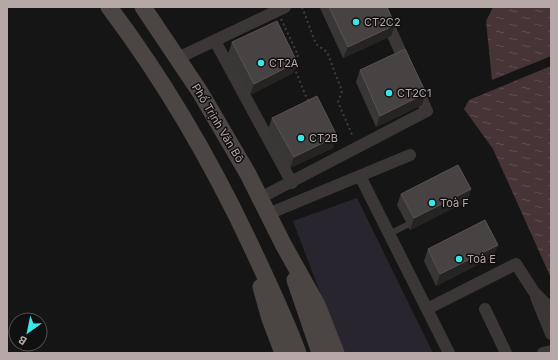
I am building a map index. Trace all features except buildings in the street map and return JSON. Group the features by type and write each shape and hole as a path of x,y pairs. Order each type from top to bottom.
{"main road":[{"path":"109,7 158,76 186,121 216,175 284,315 298,353"},
{"name":"Phố Trịnh Văn Bô","path":"143,7 178,58 232,146 317,305 336,353"},
{"path":"247,237 270,318 283,353"},
{"name":"Phố Trịnh Văn Bô","path":"284,244 304,310 320,353"}],"street":[{"path":"260,198 292,183 427,111 380,7"},
{"path":"178,58 281,9"},
{"path":"215,40 292,183"},
{"path":"268,214 410,155"},
{"path":"360,176 449,353"},
{"path":"427,309 516,264 534,292 551,334"},
{"path":"534,292 551,309"},
{"path":"485,309 506,353"}],"lane":[{"path":"389,234 424,217"}],"path":[{"path":"302,7 316,44 328,52 342,90 338,102 358,148"},
{"path":"281,9 298,55 294,67 308,99 312,103"}],"shaded area":[{"path":"357,198 433,353 343,353 293,221"}],"water":[{"path":"493,7 551,7 551,56 492,80 486,21"},
{"path":"551,66 551,278 493,149 464,109 469,100"}],"place":[{"name":"CT2C2","path":"356,22"},
{"name":"CT2A","path":"261,63"},
{"name":"CT2C1","path":"389,93"},
{"name":"CT2B","path":"301,138"},
{"name":"Toà F","path":"432,203"},
{"name":"Toà E","path":"459,259"}]}
